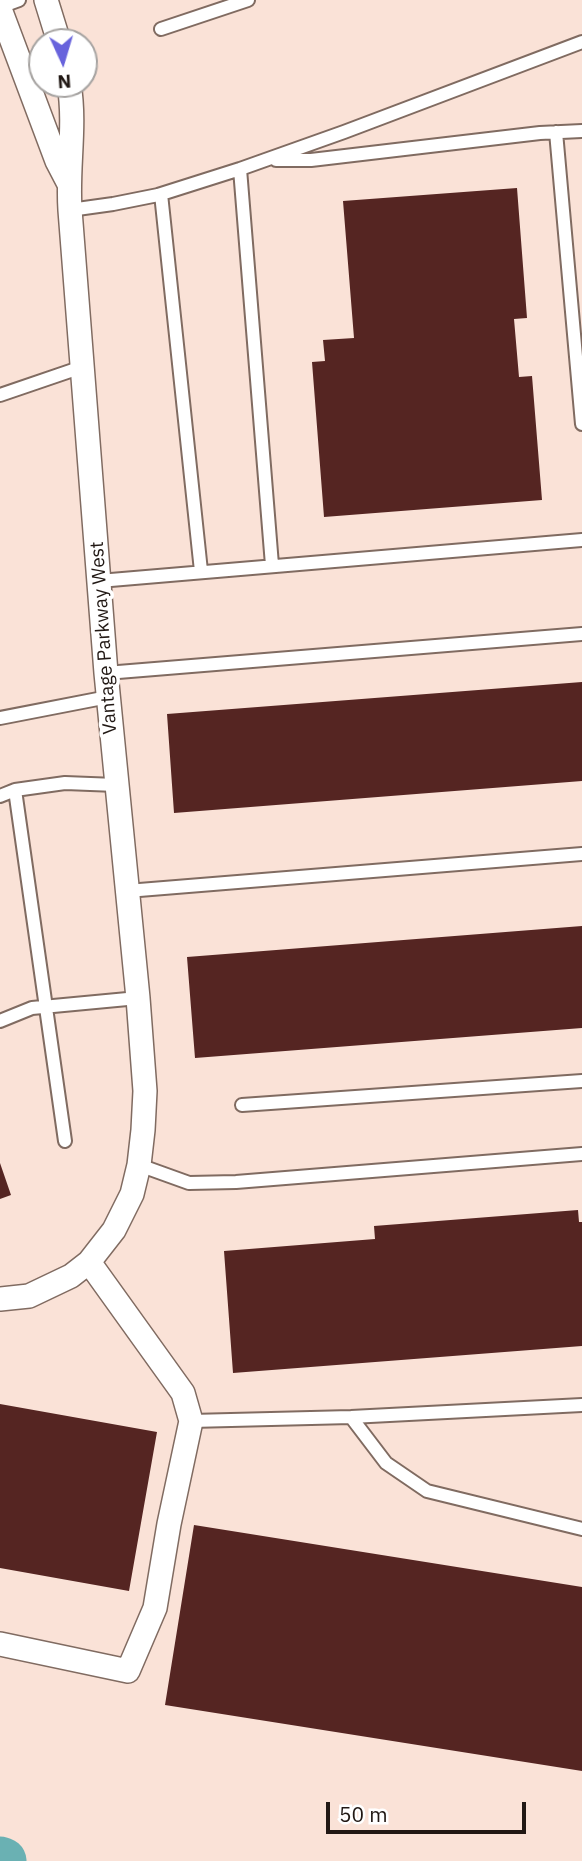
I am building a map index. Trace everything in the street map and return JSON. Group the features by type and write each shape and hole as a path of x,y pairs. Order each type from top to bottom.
{"street":[{"path":"46,0 55,28"},
{"name":"Vantage Parkway West","path":"0,8 57,161 69,184"},
{"name":"Vantage Parkway West","path":"0,1298 29,1296 71,1276 89,1262 114,1230 132,1194 143,1130 145,1091 138,998 108,697 69,184 72,159 71,98"},
{"path":"0,1644 128,1671 155,1608 169,1524 191,1421 183,1392 89,1262"}],"lane":[{"path":"0,8 19,0"},
{"path":"161,29 248,0"},
{"path":"71,210 161,194 240,169 582,42"},
{"path":"265,160 311,160 582,131"},
{"path":"556,132 582,424"},
{"path":"240,169 272,565"},
{"path":"161,194 201,571"},
{"path":"0,395 82,367"},
{"path":"99,581 582,540"},
{"path":"106,673 582,634"},
{"path":"0,718 108,697"},
{"path":"0,796 15,790 65,783 116,785"},
{"path":"15,790 65,1141"},
{"path":"127,891 582,854"},
{"path":"0,1021 32,1008 138,998"},
{"path":"242,1105 582,1081"},
{"path":"139,1165 188,1182 236,1182 582,1154"},
{"path":"191,1421 351,1417 582,1405"},
{"path":"351,1417 386,1463 426,1491 582,1529"}],"building":[{"path":"517,188 527,318 514,319 519,377 532,376 542,500 324,517 312,362 325,361 323,340 354,338 343,201"},
{"path":"582,682 582,781 174,813 167,714"},
{"path":"582,926 582,1028 195,1058 187,957"},
{"path":"0,1163 11,1195 0,1199"},
{"path":"578,1210 579,1222 582,1222 582,1346 233,1373 224,1251 375,1239 374,1226"},
{"path":"0,1404 157,1432 129,1591 0,1568"},
{"path":"194,1525 582,1587 582,1771 165,1705"}]}
